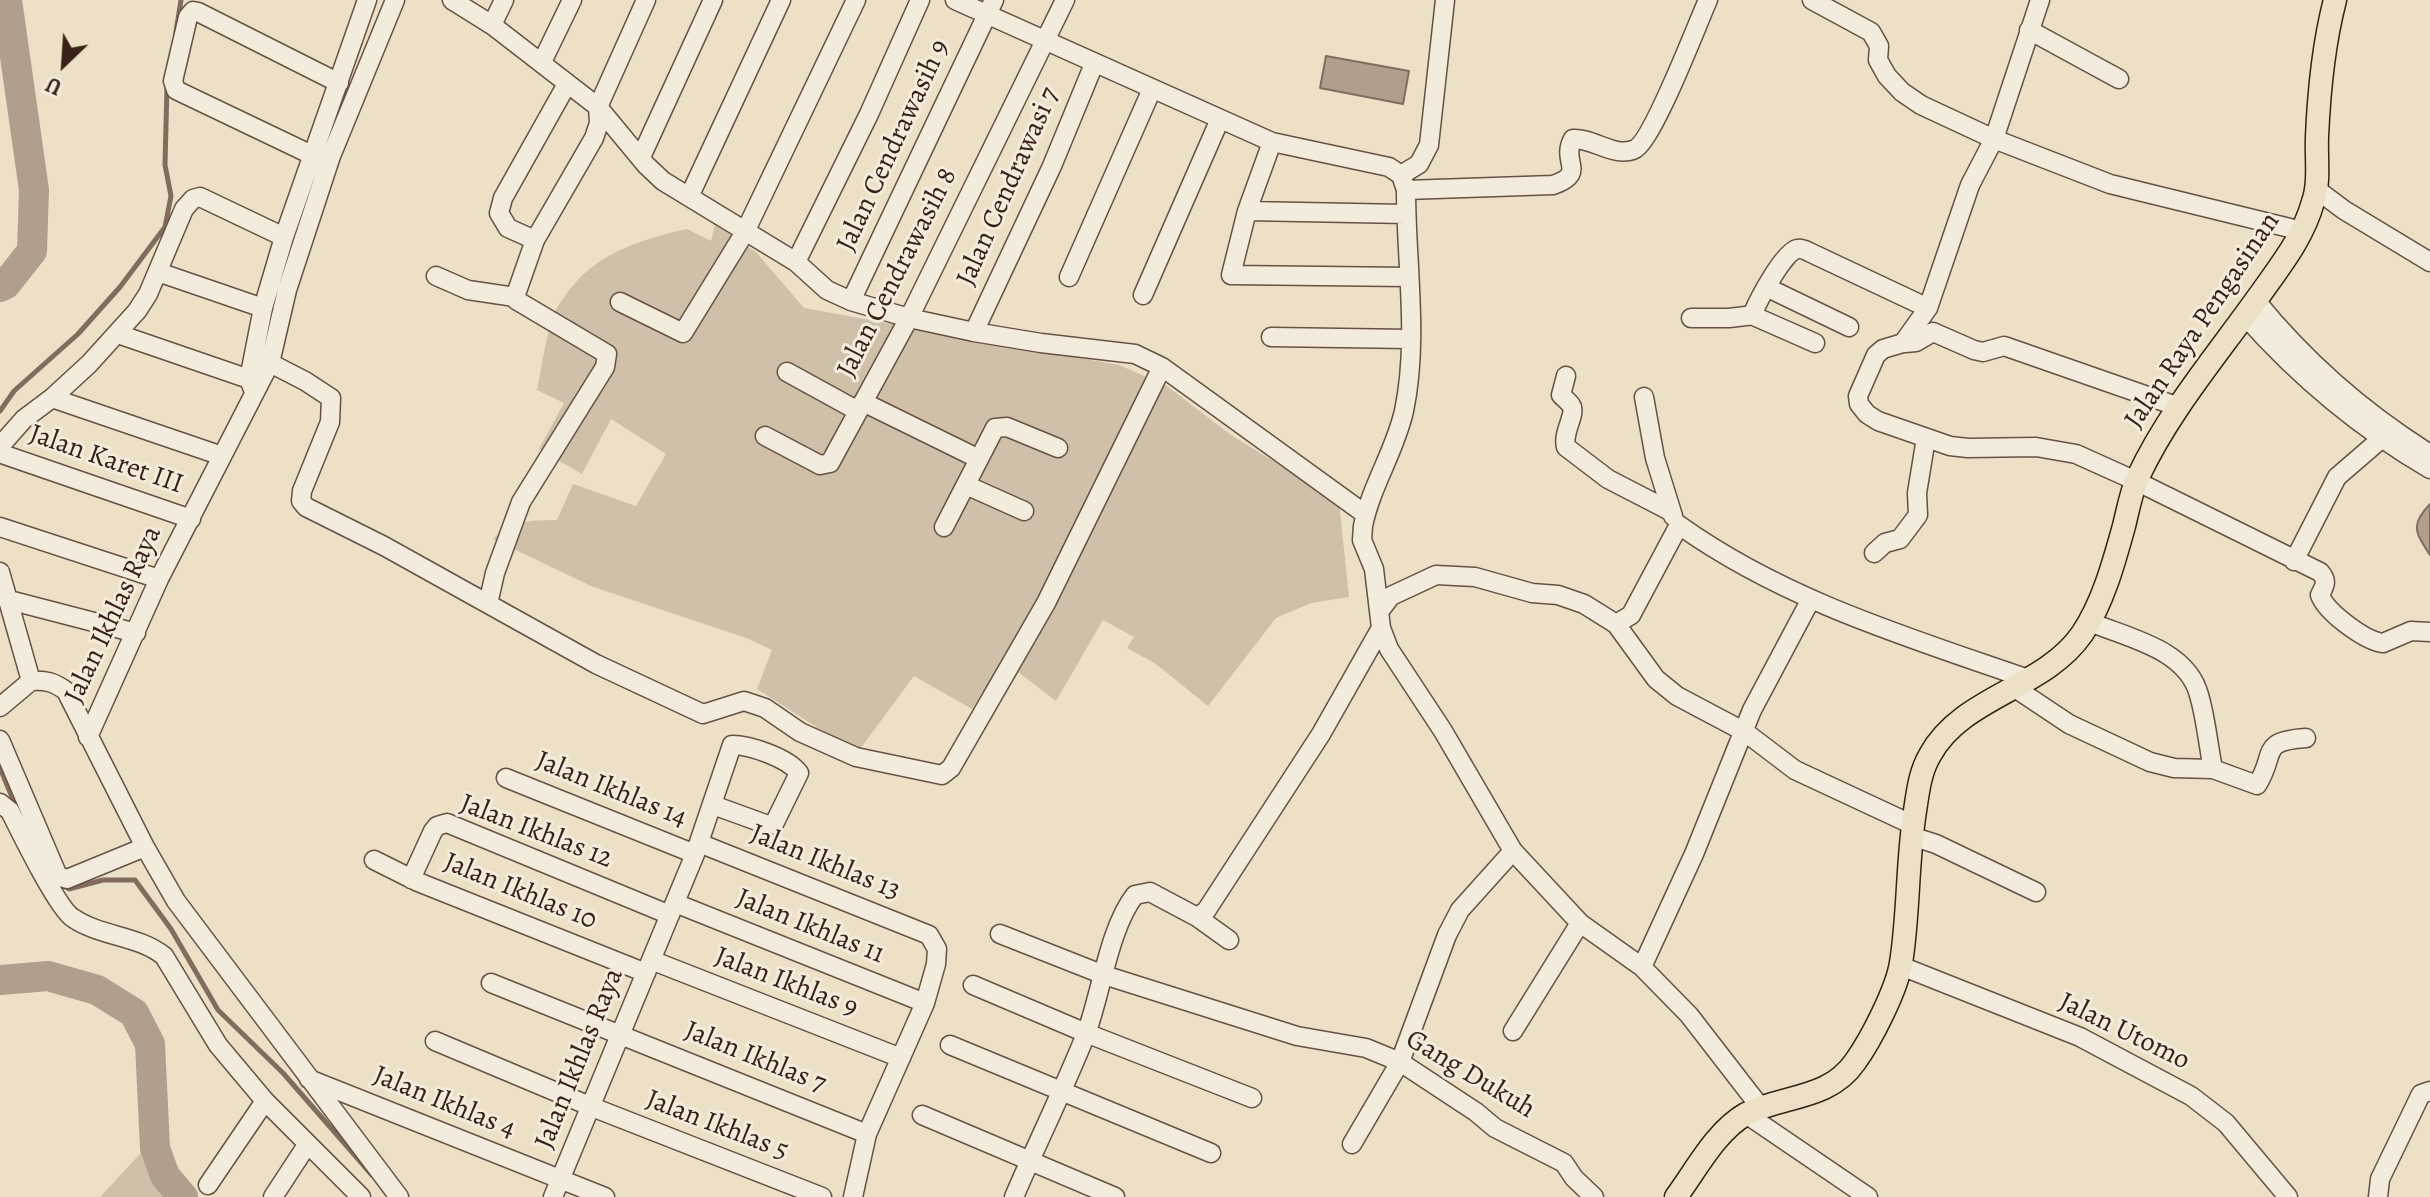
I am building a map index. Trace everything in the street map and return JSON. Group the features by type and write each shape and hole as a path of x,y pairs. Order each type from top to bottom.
{"main road":[{"name":"Jalan Raya Pengasinan","path":"1676,1197 1724,1132 1754,1111 1817,1092 1848,1070 1862,1050 1889,999 1901,966 1912,830 1920,780 1929,757 1940,738 1973,712 2062,657 2073,646 2090,622 2122,534 2136,481 2179,407 2302,231 2316,189 2321,63 2335,0"}],"street":[{"path":"118,334 251,386 263,308 284,237 367,0"},
{"name":"Jalan Ikhlas Raya","path":"395,0 331,156 287,290 270,363 251,386 222,456 159,579 88,737 176,901 399,1197"},
{"path":"452,0 492,25 598,107 663,181 796,262 816,283 851,301 909,318 1041,343 1135,354 1162,367 1365,514"},
{"path":"492,25 504,0"},
{"path":"542,62 572,0"},
{"path":"515,297 535,240 594,138 599,123 598,107 646,0"},
{"path":"641,157 713,0"},
{"path":"689,197 781,0"},
{"path":"620,302 683,333 745,232 856,0"},
{"path":"796,262 869,114 920,0"},
{"path":"955,0 990,8 1045,42 1272,142 1389,167 1404,183 1409,277 1409,381 1403,413 1365,514 1362,540 1374,569 1389,649 1443,731 1513,851 1580,923 1642,967 1689,1015 1754,1111 1868,1197"},
{"name":"Jalan Cendrawasih 8","path":"765,436 820,465 830,463 909,318 1065,0"},
{"path":"1404,183 1429,145 1445,0"},
{"path":"1404,183 1553,185 1569,179 1572,174 1568,147 1573,139 1581,138 1624,152 1640,146 1655,123 1708,0"},
{"path":"1812,0 1871,32 1879,46 1878,60 1887,76 1902,92 1921,105 1994,139 2110,184 2302,231"},
{"path":"1903,343 1928,308 1970,185 1994,139 2040,0"},
{"name":"Jalan Cendrawasih 9","path":"851,301 990,8"},
{"path":"314,156 176,90 173,81 188,17 193,11 198,12 339,83"},
{"path":"2029,30 2119,79"},
{"name":"Jalan Cendrawasi 7","path":"974,332 1052,166 1094,64"},
{"path":"535,240 508,228 499,213 503,198 567,84"},
{"path":"1069,277 1152,89"},
{"path":"1143,295 1220,119"},
{"path":"1272,142 1247,211 1231,275 1409,277"},
{"path":"2316,189 2344,210 2430,262"},
{"path":"222,456 52,398 118,334 148,294 184,209 193,199 200,197 284,237"},
{"path":"1247,211 1406,214"},
{"path":"1754,315 1766,287 1794,249 1801,248 1928,308"},
{"path":"158,272 263,308"},
{"path":"436,276 468,290 515,297 520,303 607,354 605,367 521,502 495,573 488,604"},
{"path":"1766,287 1849,327"},
{"path":"2250,308 2287,362 2430,469"},
{"path":"1691,318 1754,315 1815,343"},
{"path":"2179,407 2004,346 1983,352 1933,332 1911,344 1883,349 1876,355 1858,396 1859,404 1878,421 1950,446 2036,447 2076,454 2136,481 2320,572 2326,585 2320,595 2324,604 2362,636 2383,643 2411,631 2430,632"},
{"path":"1271,337 1410,339"},
{"path":"270,363 331,398 330,422 302,491 301,501 306,507 384,546 596,664 703,714 744,701 765,708 800,732 856,757 942,775 951,768 1046,603 1162,367"},
{"path":"787,372 979,459"},
{"path":"1566,376 1561,395 1574,411 1566,430 1566,447 1608,479 1674,518 1701,540 1811,599 2021,684 2069,724 2150,762 2174,768 2213,769 2257,785 2276,743 2283,739 2306,738"},
{"path":"1616,624 1631,615 1674,518 1655,458 1644,397"},
{"name":"Jalan Karet III","path":"52,398 9,433 1,445 2,454 191,519"},
{"path":"944,527 995,428 1000,426 1058,448"},
{"path":"2385,435 2430,454"},
{"path":"2294,561 2337,477 2385,435"},
{"path":"1874,553 1885,543 1900,539 1918,515 1917,493 1926,438"},
{"path":"966,485 1024,511"},
{"path":"0,527 159,579"},
{"path":"0,572 31,681"},
{"path":"1197,917 1206,911 1321,734 1391,596 1436,575 1475,577 1532,593 1558,595 1584,604 1616,624 1656,679 1677,696 1745,732 1795,770 2036,892"},
{"path":"1642,967 1694,854 1752,710 1811,599"},
{"path":"9,600 136,633"},
{"path":"2090,622 2160,651 2184,667 2199,695 2213,769"},
{"path":"0,707 31,681 55,683 66,691 88,737"},
{"path":"0,740 58,876 67,879 145,847"},
{"name":"Jalan Ikhlas Raya","path":"557,1188 623,1035 697,848 732,745 780,760 795,767 799,773 774,824 768,825 713,805"},
{"name":"Jalan Ikhlas 14","path":"506,778 697,848"},
{"path":"0,803 10,811 69,915 98,930 152,946 164,956 218,1045 265,1101 353,1193"},
{"name":"Jalan Ikhlas 12","path":"411,879 433,831 447,823 672,909"},
{"name":"Jalan Ikhlas 13","path":"697,848 929,935 937,949 925,1003"},
{"path":"1352,1144 1400,1062 1447,935 1460,910 1513,851"},
{"name":"Jalan Ikhlas 10","path":"374,860 411,879 649,967"},
{"path":"1014,1197 1086,1033 1117,933 1135,895 1150,892 1197,917 1229,940"},
{"name":"Jalan Ikhlas 11","path":"672,909 925,1003"},
{"path":"1513,1031 1580,923"},
{"name":"Gang Dukuh","path":"1000,934 1104,975 1297,1036 1366,1048 1400,1062 1495,1128 1564,1163 1574,1178 1594,1197"},
{"name":"Jalan Utomo","path":"1901,966 2080,1037 2191,1096 2226,1123 2288,1197"},
{"name":"Jalan Ikhlas 9","path":"649,967 901,1058"},
{"name":"Jalan Ikhlas 7","path":"491,983 867,1134"},
{"path":"973,985 1252,1098"},
{"path":"853,1197 867,1134 925,1003"},
{"name":"Jalan Ikhlas 5","path":"435,1041 592,1107 822,1197"},
{"path":"950,1045 1211,1153"},
{"name":"Jalan Ikhlas 4","path":"307,1078 557,1188 605,1197"},
{"path":"2378,1197 2380,1179 2415,1106 2422,1092 2430,1091"},
{"path":"208,1185 265,1101"},
{"path":"922,1115 1115,1197"},
{"path":"273,1197 307,1145"}],"shaded area":[{"path":"1326,56 1409,71 1403,104 1320,88"},
{"path":"715,225 756,252 804,308 1119,365 1167,386 1231,435 1339,502 1349,597 1311,603 1276,618 1208,706 1156,664 1127,648 1134,637 1103,620 1056,701 1004,661 972,709 914,676 857,753 757,689 772,650 749,639 591,586 493,539 515,524 557,520 573,484 636,506 666,454 611,419 582,474 539,449 564,403 537,390 550,326 557,308 577,281 604,259 635,244 687,229 711,241"},
{"path":"2430,504 2430,555 2418,534 2417,523"},
{"path":"155,1138 161,1181 180,1197 100,1197"}],"waterway":[{"path":"0,287 6,284 32,251 34,190 7,0"},
{"path":"176,32 181,0"},
{"path":"0,411 14,391 78,334 120,287 165,227 171,196 165,165 167,85"},
{"path":"0,768 17,809"},
{"path":"63,885 69,889 103,880 135,880 171,929 218,1010 283,1073 372,1175"},
{"path":"0,980 48,976 97,990 134,1013 150,1044 155,1148 165,1176 183,1197"}]}
